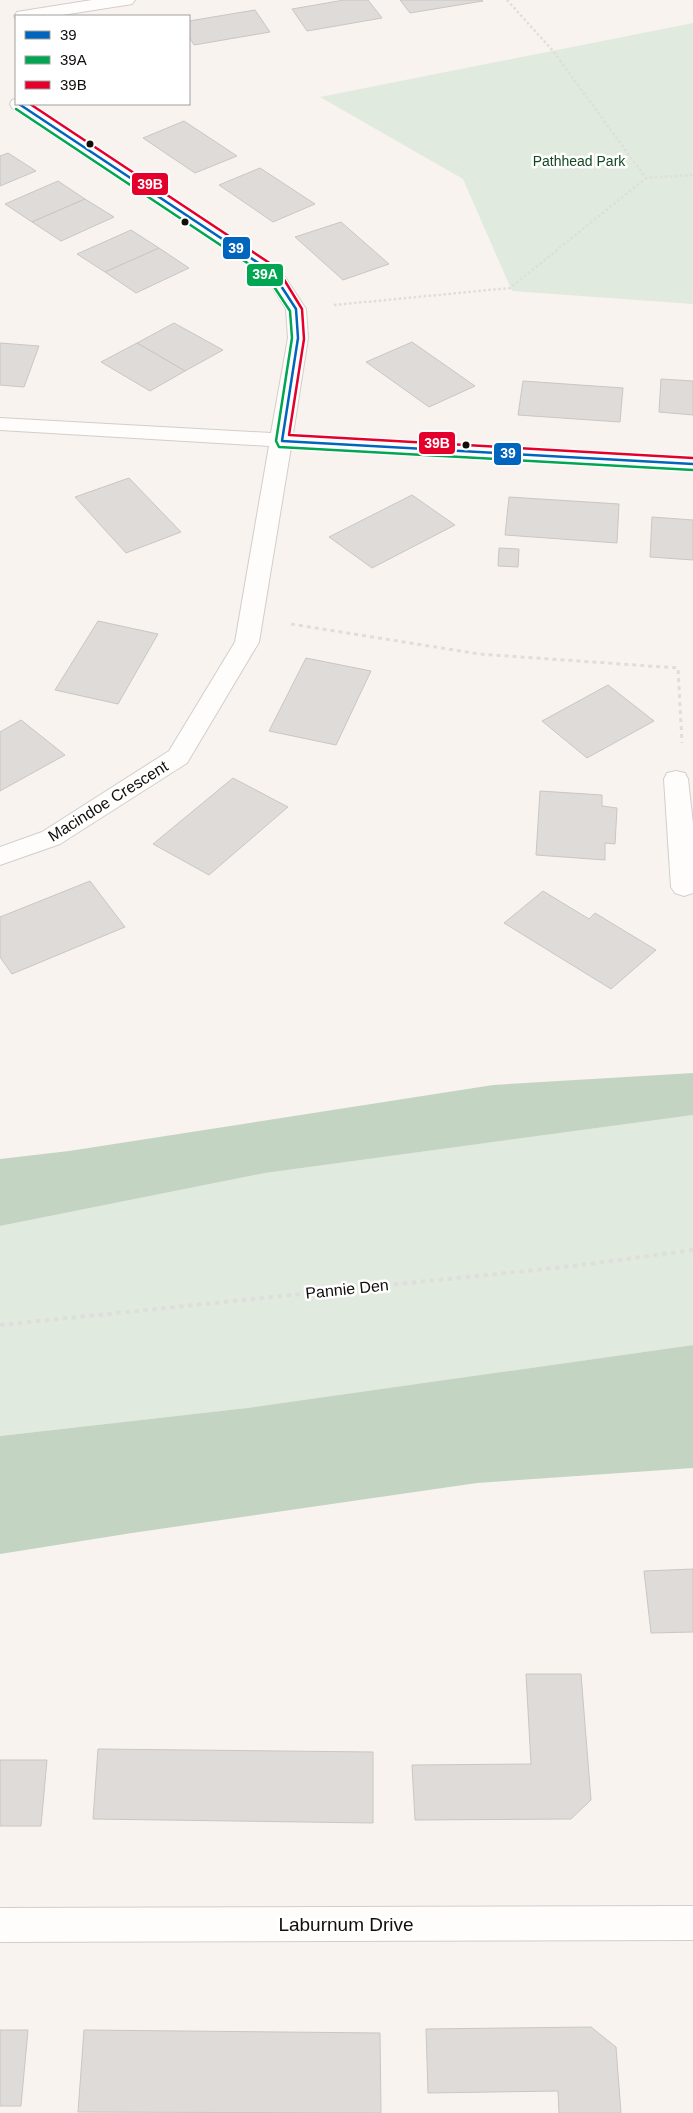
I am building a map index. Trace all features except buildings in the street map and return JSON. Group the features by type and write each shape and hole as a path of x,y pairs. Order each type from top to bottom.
{"street":[{"path":"29,15 126,0"},
{"name":"Macindoe Crescent","path":"0,856 51,838 178,757 247,642 298,338 296,309 272,272 21,105"},
{"path":"0,424 693,464"},
{"path":"676,779 687,832 684,887"},
{"name":"Laburnum Drive","path":"0,1925 693,1923"}],"path":[{"path":"507,0 553,51 646,178"},
{"path":"296,309 510,288 646,178 693,175"},
{"path":"252,618 479,654 678,668 684,762 676,779"},
{"name":"Pannie Den","path":"0,1326 564,1267 693,1250"}],"green space":[{"name":"Pathhead Park","path":"693,23 693,304 512,291 463,179 320,97"},
{"path":"693,1073 693,1115 265,1173 0,1226 0,1159 69,1151 493,1085"},
{"path":"693,1115 693,1345 247,1408 0,1436 0,1226 265,1173"},
{"path":"693,1345 693,1468 477,1483 0,1554 0,1436 247,1408"}],"transit line":[{"name":"39","path":"21,105 272,272 296,309 298,338 282,441 693,464"},
{"name":"39B","path":"32,105 277,268 302,309 304,339 289,435 693,458"},
{"name":"39A","path":"16,109 267,276 290,311 292,338 276,441 279,447 693,470"}]}
